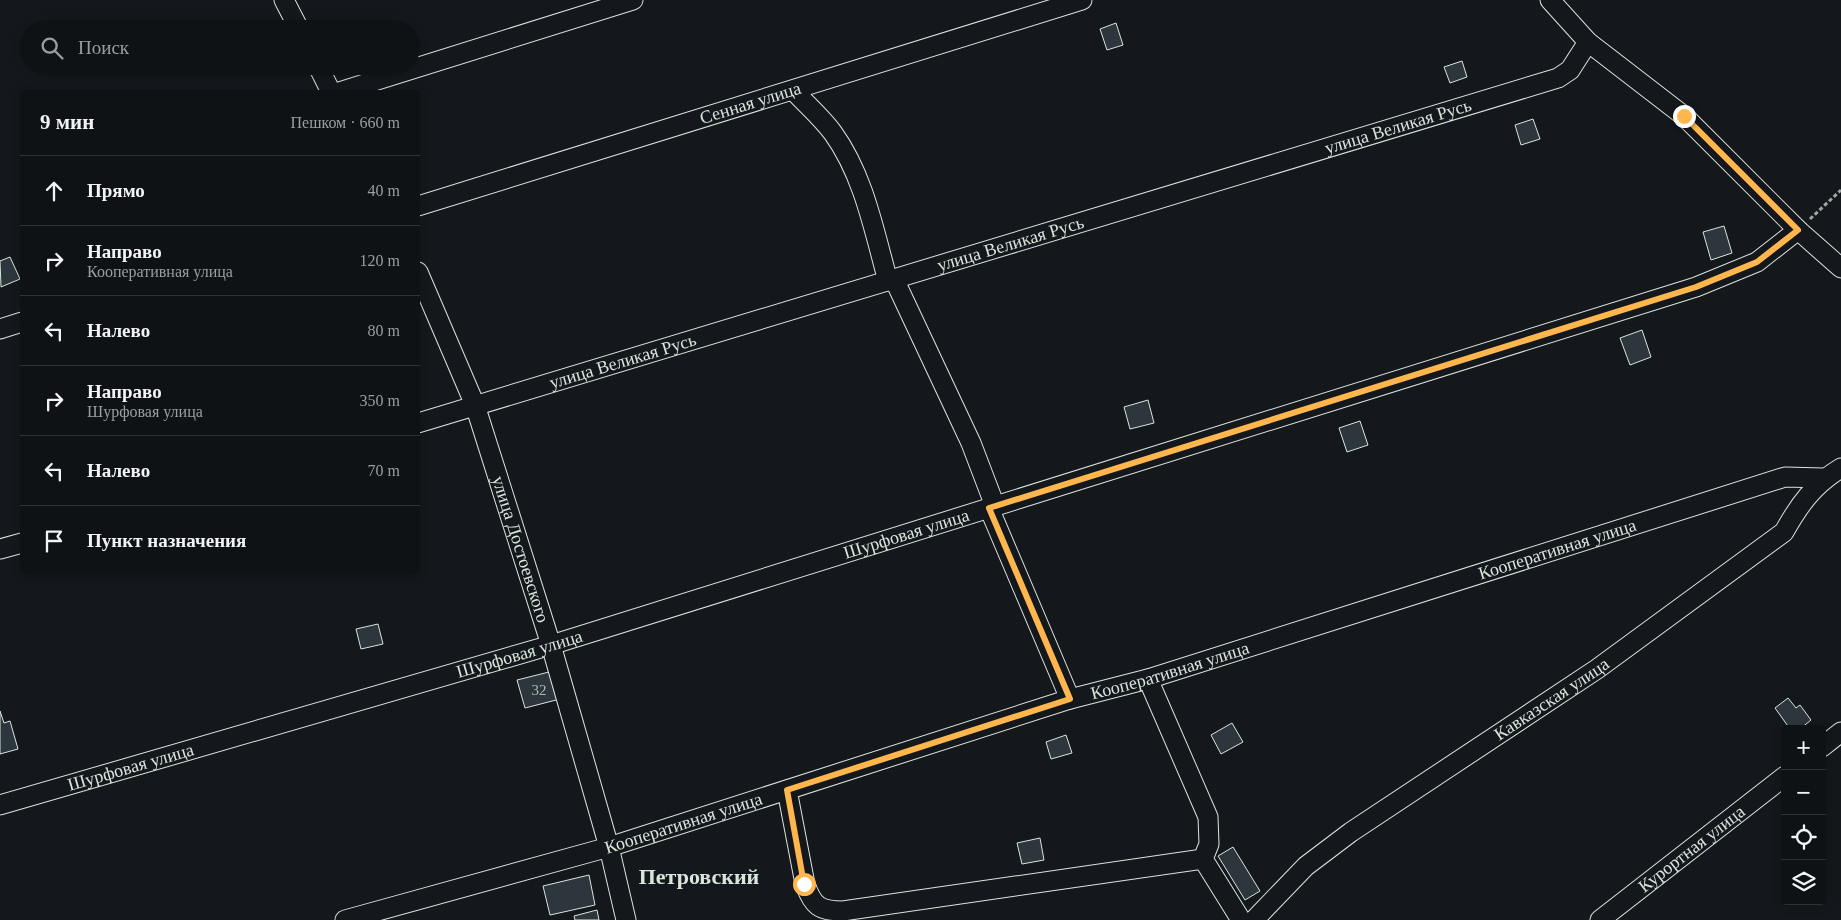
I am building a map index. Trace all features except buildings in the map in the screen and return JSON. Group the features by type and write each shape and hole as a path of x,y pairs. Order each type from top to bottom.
{"street":[{"path":"284,0 294,20"},
{"path":"420,67 634,0"},
{"name":"Сенная улица","path":"420,205 794,91 1040,7 1082,0"},
{"path":"1550,0 1588,42 1684,116 1798,230 1841,268"},
{"name":"улица Великая Русь","path":"420,422 1558,78 1570,70 1588,42"},
{"path":"322,75 330,90"},
{"path":"344,90 393,75"},
{"path":"794,91 833,133 851,163 891,280 971,444 992,507 1070,699"},
{"name":"Шурфовая улица","path":"0,805 551,645 1696,287 1757,262 1798,230"},
{"name":"улица Достоевского","path":"420,277 475,406 551,645 609,847 626,920"},
{"path":"0,329 20,323"},
{"name":"Кавказская улица","path":"1254,920 1306,866 1351,832 1597,668 1784,532 1800,503 1823,478 1841,468"},
{"name":"Кооперативная улица","path":"345,920 403,912 1070,699 1148,679 1785,477 1823,478"},
{"path":"0,550 20,544"},
{"path":"1148,679 1208,817 1208,844 1203,859"},
{"path":"1826,744 1841,732"},
{"name":"Курортная улица","path":"1600,920 1621,914 1781,779"},
{"path":"787,790 804,884 810,898 818,906 828,911 1203,859"},
{"path":"1203,859 1241,920"}],"path":[{"path":"1798,230 1841,190"}],"district":[{"name":"Петровский","path":"699,876"}],"route":[{"path":"804,884 787,790 1070,699 989,508 1696,287 1739,271 1757,262 1771,253 1798,230 1684,116"}]}
